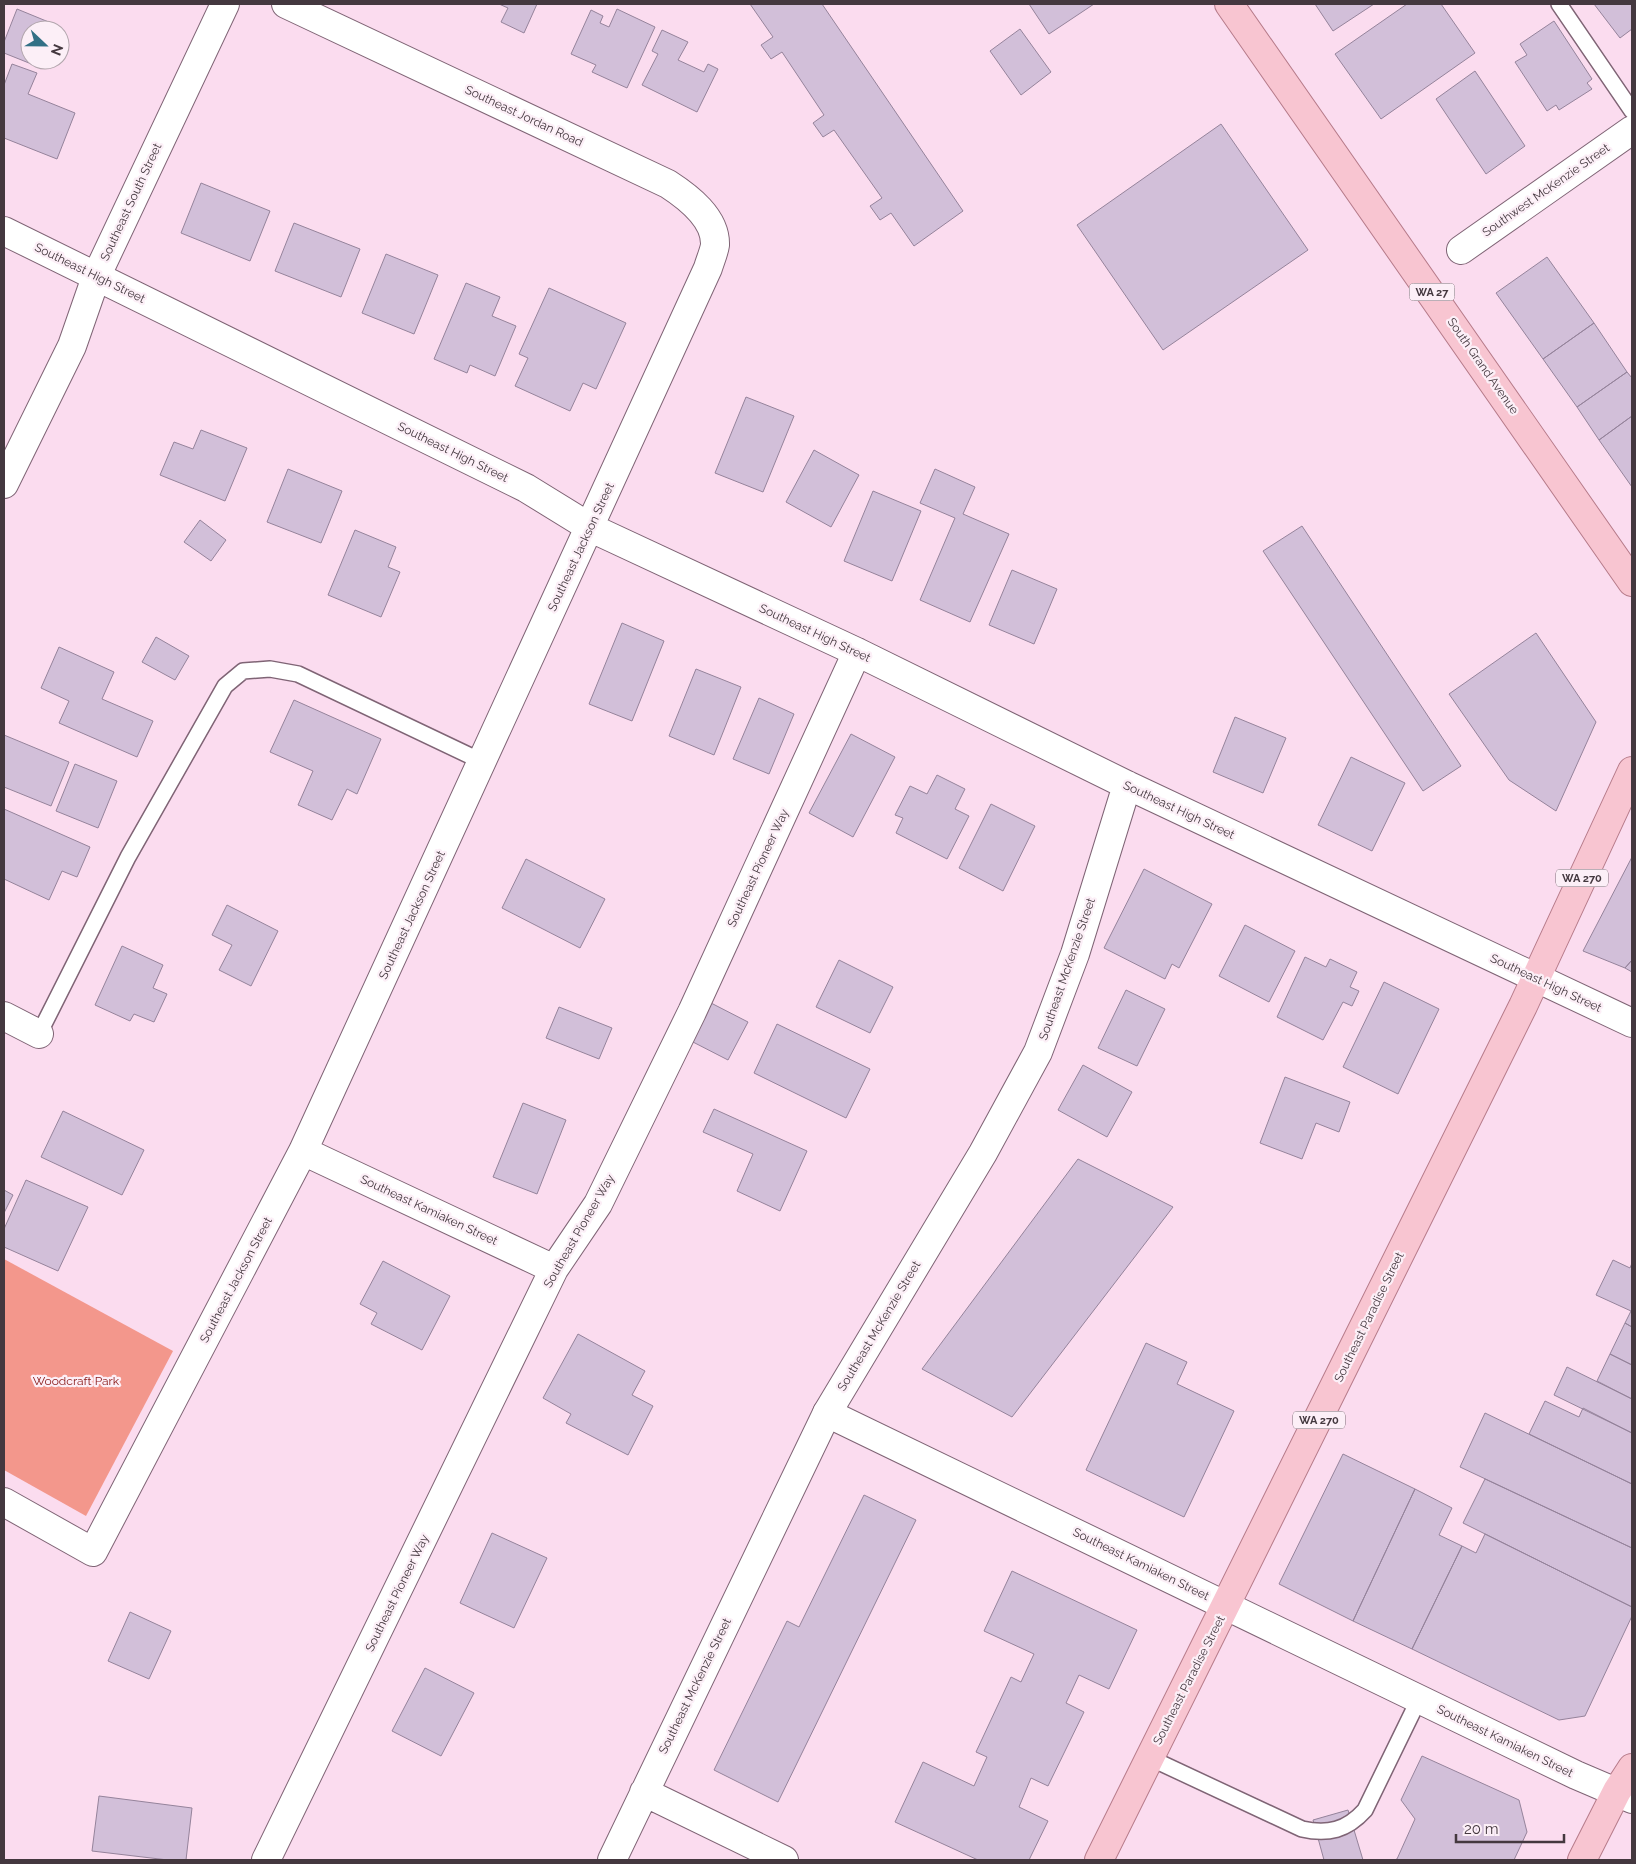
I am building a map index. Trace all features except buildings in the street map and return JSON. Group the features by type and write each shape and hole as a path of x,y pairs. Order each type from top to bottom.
{"main road":[{"name":"South Grand Avenue","path":"1229,4 1632,582"},
{"name":"Southeast Paradise Street","path":"1099,1860 1536,978 1630,774"},
{"path":"1582,1860 1625,1795 1632,1768"}],"street":[{"name":"Southeast South Street","path":"4,484 72,346 96,276 225,4"},
{"name":"Southeast Jordan Road","path":"286,4 668,184 691,199 708,220 715,244 708,268"},
{"name":"Southwest McKenzie Street","path":"1461,250 1632,130"},
{"name":"Southeast High Street","path":"4,232 526,488 590,528 857,652 1127,785 1632,1023"},
{"name":"Southeast Jackson Street","path":"4,1502 92,1552 303,1152 708,268"},
{"name":"Southeast Pioneer Way","path":"266,1860 554,1269 598,1204 679,1038 857,652"},
{"name":"Southeast McKenzie Street","path":"612,1860 828,1413 984,1153 1038,1052 1075,954 1127,785"},
{"path":"4,1016 39,1034"},
{"name":"Southeast Kamiaken Street","path":"303,1152 554,1269"},
{"name":"Southeast Kamiaken Street","path":"828,1413 1576,1775 1625,1795"},
{"path":"644,1792 784,1860"}],"lane":[{"path":"1559,4 1632,111"},
{"path":"39,1034 128,857 225,686 243,671 270,669 298,674 483,762"},
{"path":"1150,1758 1302,1829 1323,1832 1335,1831 1356,1821 1365,1810 1420,1700"}],"green space":[{"name":"Woodcraft Park","path":"4,1259 173,1351 86,1516 4,1470"}]}
